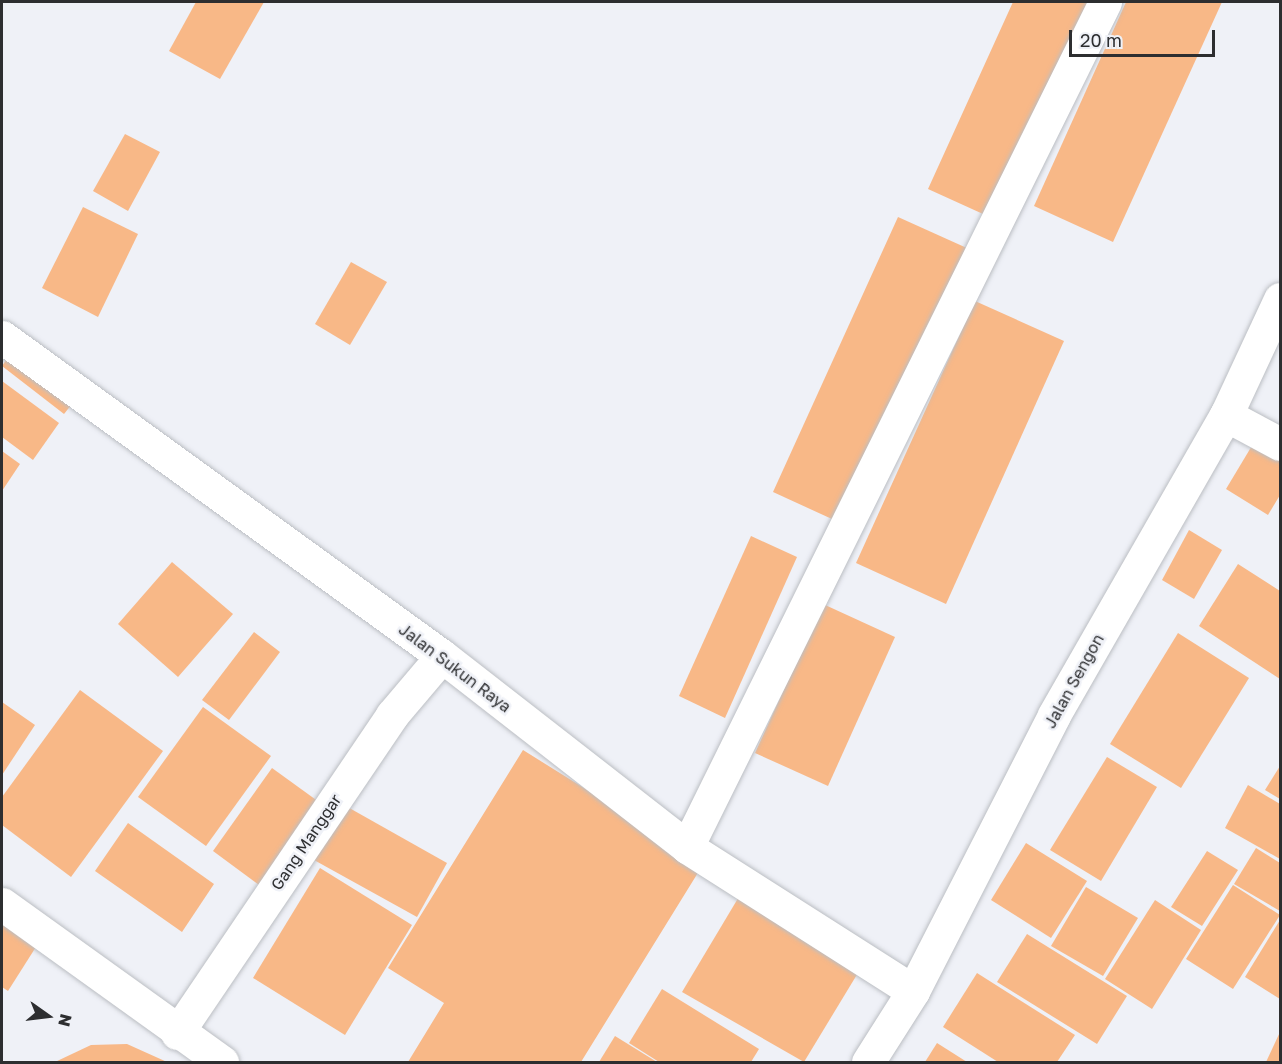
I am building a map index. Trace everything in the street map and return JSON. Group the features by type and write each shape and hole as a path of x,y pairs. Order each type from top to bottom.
{"street":[{"path":"687,847 1105,2"},
{"name":"Jalan Sengon","path":"868,1062 913,991 1054,715 1226,416 1281,299"},
{"name":"Jalan Sukun Raya","path":"2,337 442,656 687,847 913,991"},
{"path":"1226,416 1281,444"},
{"name":"Gang Manggar","path":"177,1033 392,715 442,656"},
{"path":"2,904 177,1033 222,1062"}],"building":[{"path":"196,2 264,2 220,79 169,51"},
{"path":"1013,2 1093,2 994,219 928,189"},
{"path":"1126,2 1222,2 1113,242 1034,206"},
{"path":"125,134 160,152 128,211 93,191"},
{"path":"83,207 138,234 98,317 42,288"},
{"path":"898,217 969,249 845,525 773,492"},
{"path":"351,262 387,282 350,345 315,324"},
{"path":"975,301 1064,341 946,604 856,563"},
{"path":"13,350 76,399 64,414 2,366"},
{"path":"2,381 59,423 33,460 2,437"},
{"path":"1256,439 1280,454 1280,495 1268,515 1226,489"},
{"path":"2,451 20,464 2,491"},
{"path":"1189,530 1222,550 1194,599 1162,580"},
{"path":"751,536 797,557 725,718 679,696"},
{"path":"172,562 233,614 178,677 118,624"},
{"path":"1238,564 1280,591 1280,679 1199,626"},
{"path":"823,604 895,637 828,786 755,753"},
{"path":"254,632 280,652 229,720 202,700"},
{"path":"1178,633 1249,678 1181,788 1110,744"},
{"path":"80,690 163,751 71,877 2,825 2,797"},
{"path":"2,702 35,725 2,775"},
{"path":"203,707 271,756 206,846 138,797"},
{"path":"523,750 704,863 581,1062 408,1062 444,1003 388,968"},
{"path":"1107,757 1157,787 1101,881 1050,850"},
{"path":"1280,766 1280,799 1265,790"},
{"path":"272,768 319,802 259,885 213,851"},
{"path":"1248,785 1280,804 1280,859 1225,828"},
{"path":"344,805 447,863 417,917 314,860"},
{"path":"128,823 214,884 182,932 95,871"},
{"path":"1026,843 1087,881 1051,938 991,900"},
{"path":"1256,848 1280,863 1280,911 1234,884"},
{"path":"1207,851 1238,870 1202,926 1171,907"},
{"path":"320,868 412,925 345,1035 253,978"},
{"path":"1233,885 1280,915 1233,989 1186,959"},
{"path":"1086,887 1138,918 1103,976 1051,946"},
{"path":"743,890 864,963 804,1062 682,992"},
{"path":"1155,900 1201,930 1152,1009 1105,979"},
{"path":"2,913 41,939 8,991 2,987"},
{"path":"1280,920 1280,999 1245,977"},
{"path":"1027,934 1127,996 1097,1044 997,982"},
{"path":"977,973 1075,1035 1057,1062 998,1062 943,1027"},
{"path":"662,989 759,1049 751,1062 659,1062 629,1043"},
{"path":"1280,1032 1280,1062 1266,1062"},
{"path":"615,1036 657,1062 599,1062"},
{"path":"937,1043 967,1062 925,1062"},
{"path":"127,1044 167,1062 55,1062 91,1045"}]}
